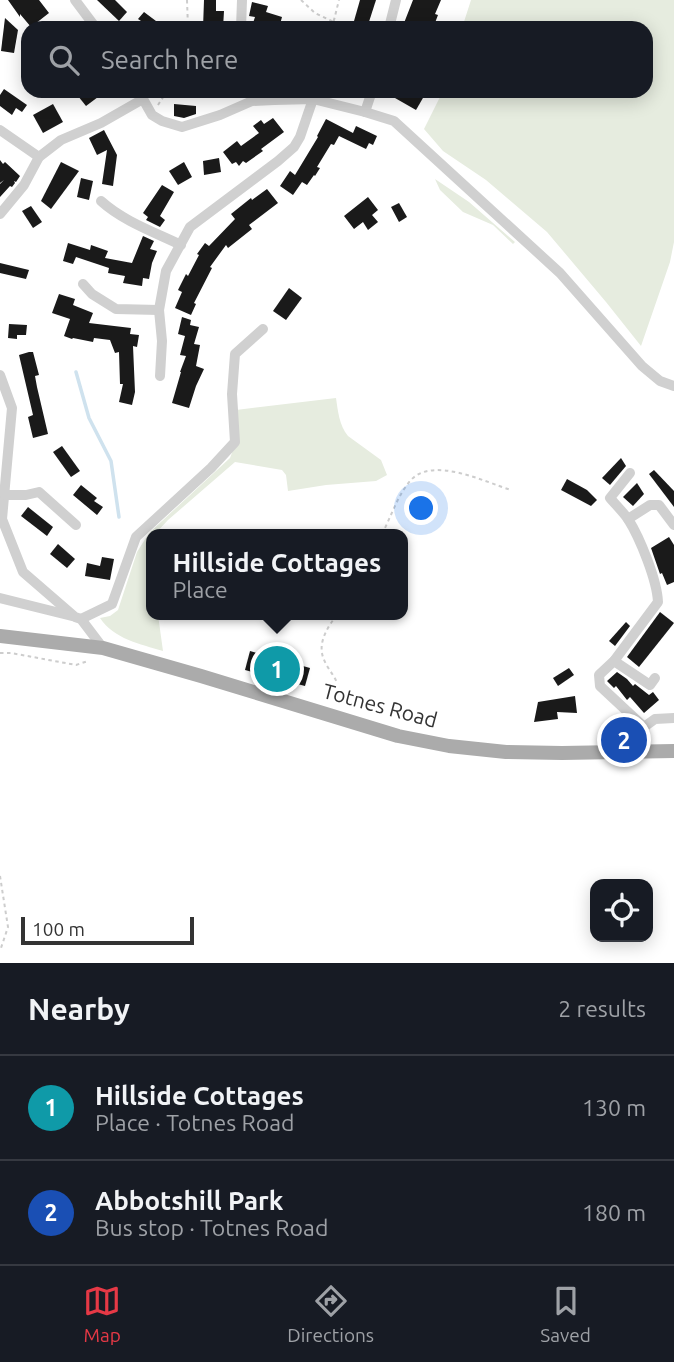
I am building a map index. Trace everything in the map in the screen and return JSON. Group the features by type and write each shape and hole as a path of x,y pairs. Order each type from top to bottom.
{"main road":[{"name":"Totnes Road","path":"0,636 103,648 398,736 449,746 495,751 562,753 674,751"}],"street":[{"path":"75,0 91,21"},
{"path":"241,21 242,0"},
{"path":"392,21 396,0"},
{"path":"0,214 24,185 39,157 61,140 101,123 136,98"},
{"path":"142,98 152,114 162,121 181,127 220,115 252,101 313,99 394,121 560,273 642,366 660,381 674,386"},
{"path":"365,112 370,98"},
{"path":"160,376 162,341 159,310 166,271 190,227 294,147 313,99"},
{"path":"0,130 39,157"},
{"path":"101,201 128,220 181,245"},
{"path":"92,294 99,281"},
{"path":"83,284 92,294 116,309 159,310"},
{"path":"0,598 78,618 113,604 136,537 211,468 235,442 232,394 235,354 263,329"},
{"path":"0,375 12,408 1,520 23,572 78,618 103,648"},
{"path":"630,473 610,498 628,519 640,544 658,589 658,602 614,661 599,675 600,685 644,727 646,751"},
{"path":"5,495 39,492 76,525"},
{"path":"628,519 650,505 659,505 674,525"},
{"path":"614,661 650,685 655,678"},
{"path":"644,727 655,719 674,718"}],"path":[{"path":"187,0 188,21"},
{"path":"301,0 315,13 332,21"},
{"path":"334,21 340,0"},
{"path":"152,114 162,98"},
{"path":"384,529 411,479 429,470 448,471 511,490"},
{"path":"332,717 340,695 338,683 322,659 320,649 333,620"},
{"path":"0,653 76,665 88,661"},
{"path":"0,876 8,927 0,951"}],"shaded area":[{"path":"471,0 674,0 674,242 670,262 641,346 547,232 486,180 443,151 424,129 440,98 653,98 653,21 464,21"},
{"path":"435,179 469,202 515,242 513,244 493,225 463,212 440,190"},
{"path":"336,398 339,418 345,432 381,460 387,475 376,481 288,491 286,475 282,470 235,462 160,529 153,529 230,458 235,445 236,410"},
{"path":"146,538 146,620 159,620 163,651 128,640 113,631 100,618 110,616 118,610 137,552"}],"building":[{"path":"8,0 39,0 49,13 39,21 26,21 20,14 20,17"},
{"path":"97,0 115,0 127,12 119,21"},
{"path":"204,0 216,0 216,11 224,11 223,21 203,21"},
{"path":"360,0 376,0 369,21 354,21"},
{"path":"413,0 441,0 435,14 438,15 436,21 405,21"},
{"path":"252,2 268,6 266,12 282,17 281,21 254,21 255,17 249,16"},
{"path":"144,12 156,21 141,21 138,19"},
{"path":"5,18 18,30 14,53 1,51"},
{"path":"4,89 27,105 22,112 16,108 12,115 0,106 0,95"},
{"path":"80,98 97,98 86,106"},
{"path":"395,98 423,98 416,110"},
{"path":"53,104 63,122 43,133 33,115"},
{"path":"174,104 196,106 196,114 184,118 174,116"},
{"path":"273,118 284,132 246,163 243,161 239,166 236,162 232,164 223,152 237,141 241,146 259,133 253,126 261,120 264,124"},
{"path":"326,119 353,133 356,126 377,136 373,145 369,143 366,149 339,136 317,167 320,168 315,176 307,185 302,182 293,195 280,186 290,171 295,175"},
{"path":"104,130 117,155 113,186 102,184 107,150 97,155 89,138"},
{"path":"219,158 221,172 204,175 203,161"},
{"path":"0,160 20,176 0,197 0,184 4,180 0,183"},
{"path":"61,162 79,171 51,209 41,201"},
{"path":"184,162 192,177 178,185 169,171"},
{"path":"81,178 93,181 89,200 77,197"},
{"path":"162,185 174,192 160,216 165,220 160,227 146,220 148,217 143,213"},
{"path":"267,189 278,203 249,225 252,229 228,248 226,245 210,267 212,268 194,303 196,304 191,315 175,308 182,292 178,290 205,243 209,246 235,219 231,214"},
{"path":"368,197 378,210 372,215 378,222 368,230 363,222 354,229 344,216"},
{"path":"399,203 407,217 399,222 391,207"},
{"path":"31,206 42,222 33,228 22,211"},
{"path":"143,236 154,241 150,249 157,251 149,279 143,278 142,286 123,283 125,276 108,273 109,268 76,257 73,264 63,261 68,243 90,250 91,245 108,251 105,258 132,263"},
{"path":"0,263 29,270 26,279 0,273"},
{"path":"289,288 302,298 286,320 273,311"},
{"path":"59,294 75,299 73,305 93,313 89,323 131,328 130,334 139,335 137,347 133,346 135,392 132,405 119,402 123,384 120,384 119,352 115,353 110,340 94,338 93,342 64,336 70,319 52,313"},
{"path":"182,317 191,320 190,325 199,327 194,344 200,345 196,366 204,369 189,408 172,403 186,356 180,355 185,336 178,334"},
{"path":"9,324 27,325 26,335 17,335 17,339 8,338"},
{"path":"33,352 39,375 35,376 48,434 33,438 28,417 33,415 19,355"},
{"path":"62,446 80,471 71,477 53,452"},
{"path":"621,458 626,466 610,485 602,478"},
{"path":"654,470 674,491 674,507 649,474"},
{"path":"567,479 587,490 597,500 591,506 561,490"},
{"path":"637,483 644,494 633,506 623,497"},
{"path":"81,485 97,498 94,501 103,507 97,515 73,495"},
{"path":"28,507 53,527 47,536 21,516"},
{"path":"669,537 674,545 674,582 667,585 651,548"},
{"path":"58,544 75,559 67,568 50,554"},
{"path":"102,557 114,559 110,580 85,576 87,563 100,566"},
{"path":"660,612 674,623 639,667 627,657"},
{"path":"626,622 630,626 615,646 609,641"},
{"path":"250,651 310,668 305,686 245,670"},
{"path":"569,668 574,675 558,686 553,678"},
{"path":"617,672 649,695 653,692 659,700 644,713 630,697 627,700 616,686 614,688 607,681"},
{"path":"575,696 577,713 557,712 558,719 534,722 538,702"}],"waterway":[{"path":"76,372 89,418 111,461 119,517"}],"place":[{"name":"Hillside Cottages","path":"277,669"},
{"name":"Abbotshill Park","path":"624,740"}]}
